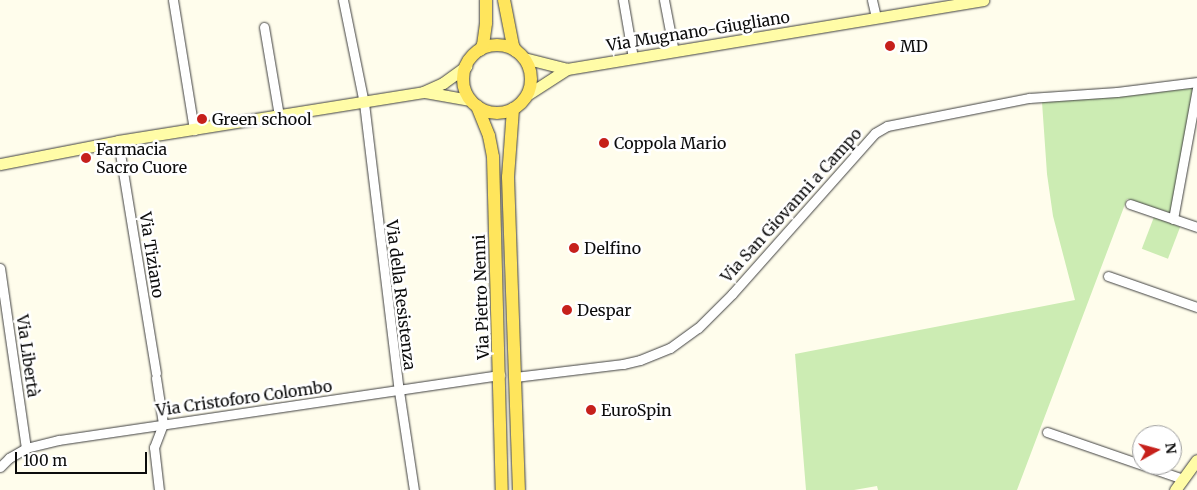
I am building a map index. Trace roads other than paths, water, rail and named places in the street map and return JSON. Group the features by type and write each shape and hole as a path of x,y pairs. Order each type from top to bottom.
{"main road":[{"path":"486,0 486,23 483,45 471,57 466,66 464,84 474,103 495,113 513,109 527,95 531,76 520,54 513,46 504,0"},
{"path":"480,50 498,45 520,54"},
{"name":"Via Pietro Nenni","path":"474,103 489,136 493,157 502,490"},
{"name":"Via Pietro Nenni","path":"513,109 508,177 519,490"}],"street":[{"path":"172,0 194,130"},
{"name":"Via della Resistenza","path":"344,0 364,103 399,392 414,490"},
{"path":"623,0 633,58"},
{"path":"664,0 674,52"},
{"path":"872,0 876,18"},
{"name":"Via Mugnano-Giugliano","path":"527,95 566,69 876,18 934,4 982,0"},
{"path":"264,27 279,116"},
{"name":"Via Mugnano-Giugliano","path":"520,54 566,69"},
{"path":"0,164 118,141 424,92 443,83 466,66"},
{"name":"Via San Giovanni a Campo","path":"515,377 640,360 670,348 698,328 732,294 875,133 887,126 1029,98 1117,92 1197,82"},
{"path":"1173,219 1197,88"},
{"path":"424,92 474,103"},
{"name":"Via Tiziano","path":"118,141 163,424"},
{"path":"1130,204 1197,227"},
{"name":"Via Libertà","path":"0,268 26,448"},
{"path":"1108,276 1197,307"},
{"name":"Via Cristoforo Colombo","path":"0,467 9,458 26,448 59,440 399,392 500,375"},
{"path":"159,490 154,447 163,424"},
{"path":"1047,432 1183,479"},
{"path":"1175,490 1197,460"}],"place":[{"name":"MD","path":"890,46"},
{"name":"Green school","path":"202,119"},
{"name":"Coppola Mario","path":"604,143"},
{"name":"Farmacia Sacro Cuore","path":"86,158"},
{"name":"Delfino","path":"574,248"},
{"name":"Despar","path":"567,310"},
{"name":"EuroSpin","path":"591,410"}]}
